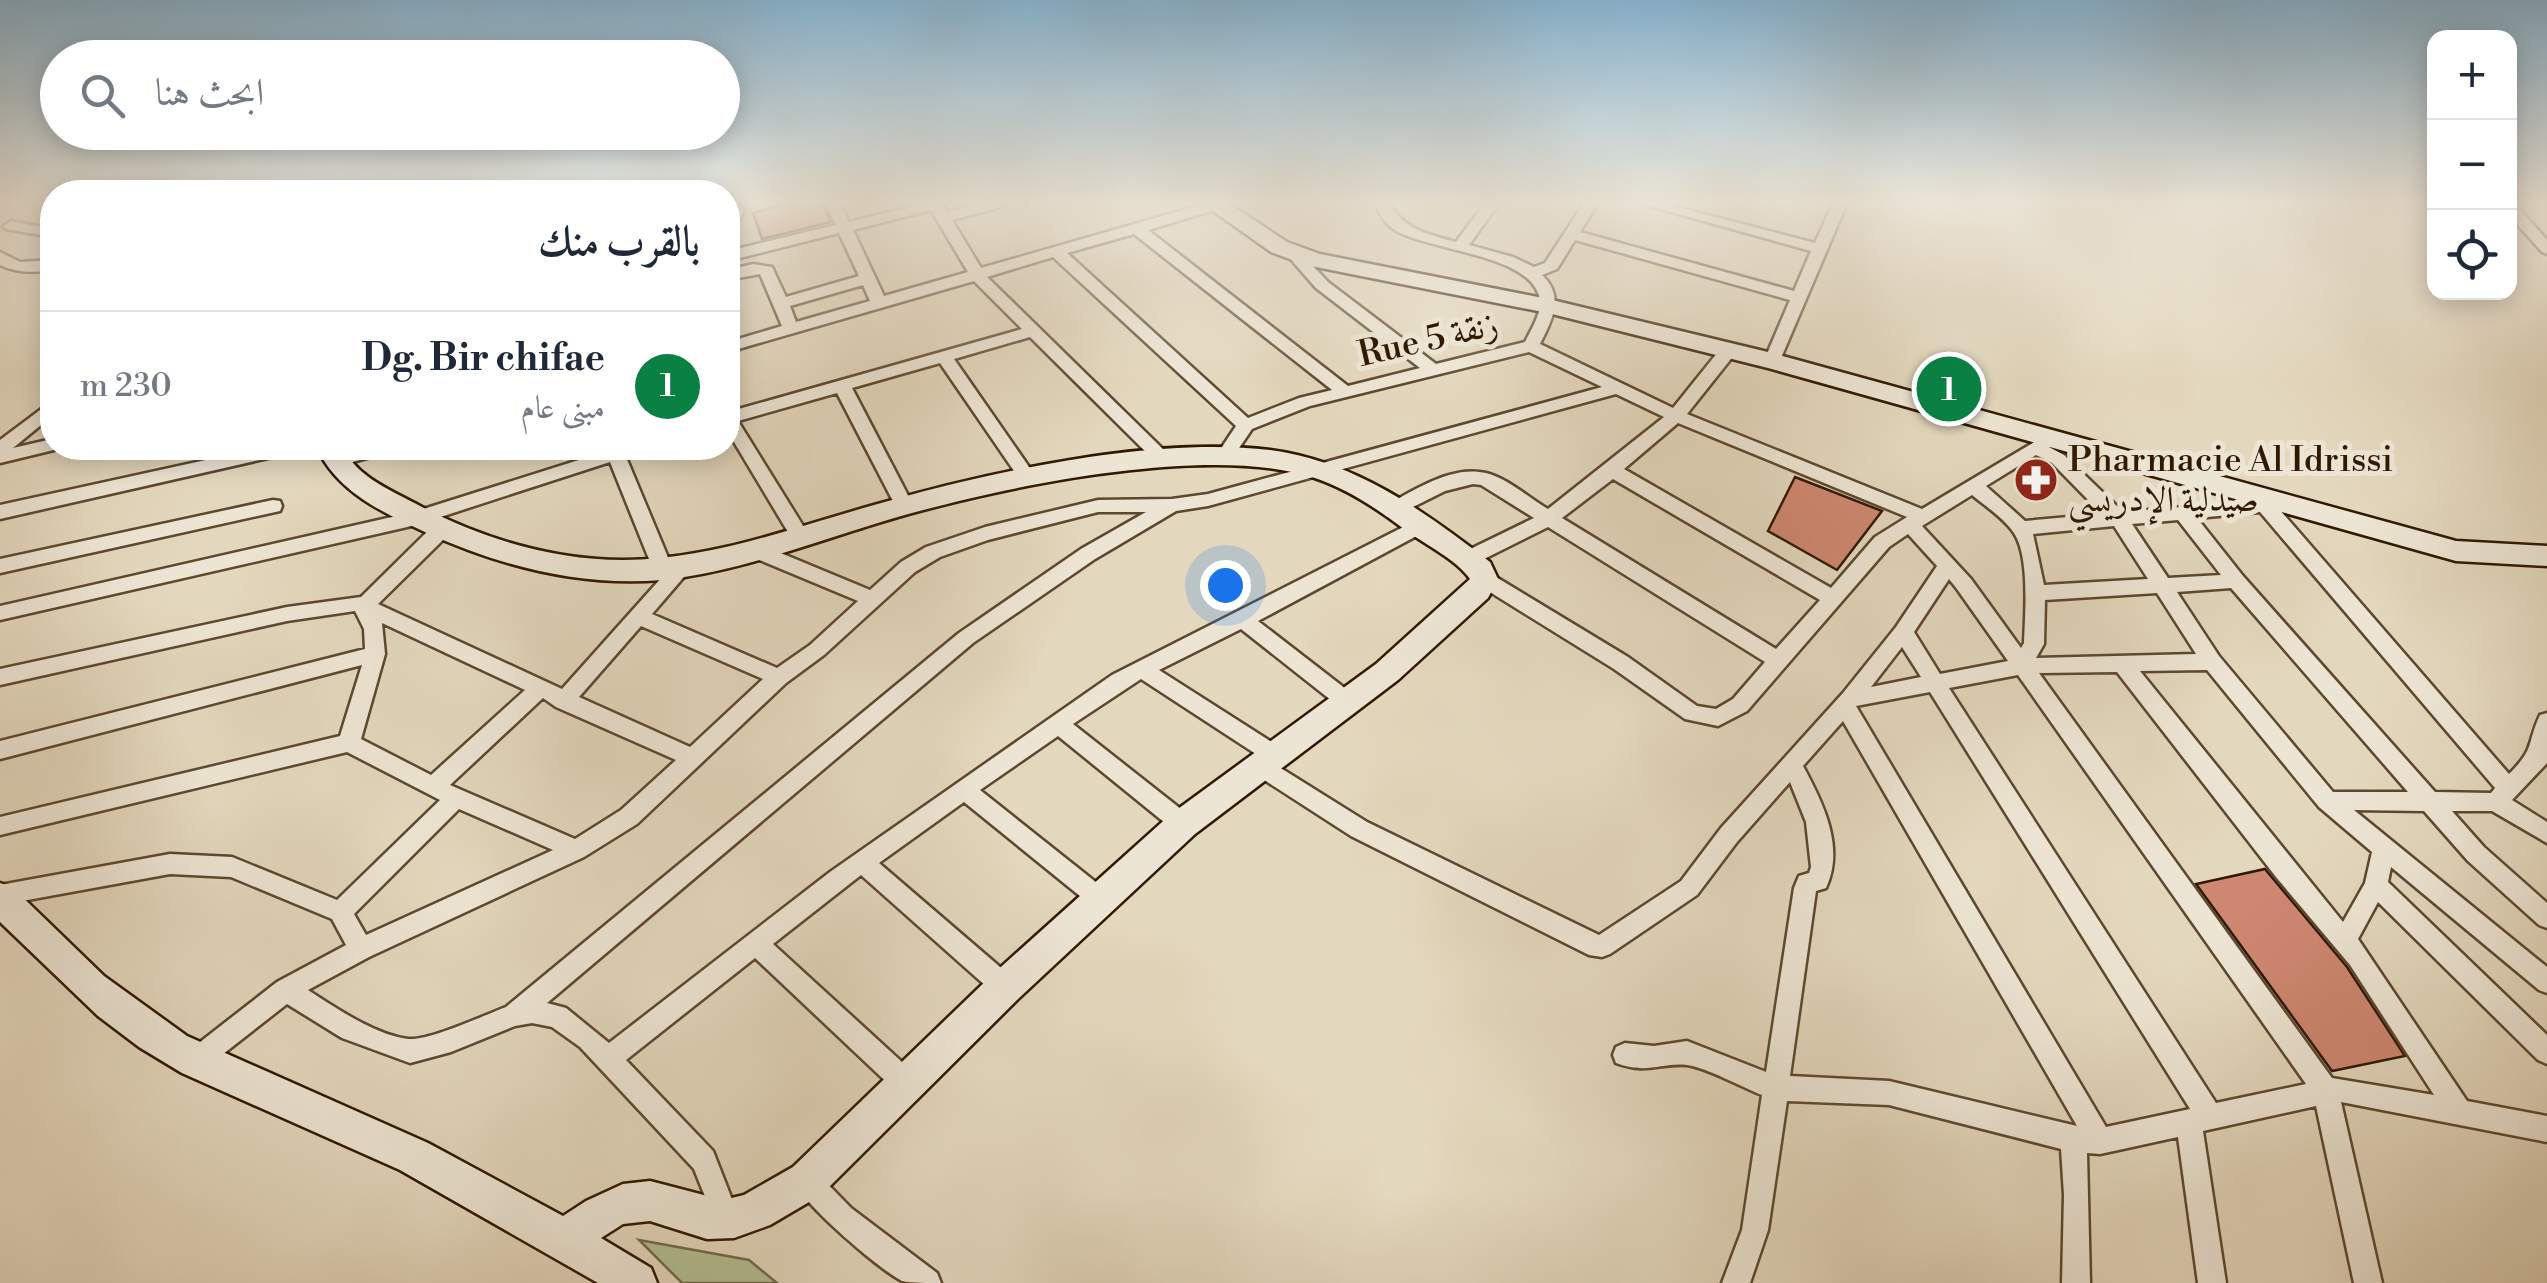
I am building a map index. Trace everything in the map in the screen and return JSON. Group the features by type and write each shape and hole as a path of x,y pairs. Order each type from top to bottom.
{"street":[{"path":"7,263 40,268"},
{"path":"861,263 879,303"},
{"path":"970,263 977,275 1164,460"},
{"path":"740,344 1019,263"},
{"path":"1068,263 1246,425 1227,453"},
{"path":"1182,263 1344,391"},
{"path":"1302,263 1322,285 1432,369"},
{"path":"1332,263 1548,306 1772,362 2044,444 2456,551 2547,556"},
{"name":"Rue 5 زنقة","path":"1246,425 1344,391 1532,346 1548,306 1546,292 1532,273 1512,263"},
{"path":"1532,273 1552,263"},
{"path":"1676,263 1798,297"},
{"path":"1772,362 1814,263"},
{"path":"740,272 766,270 791,328"},
{"path":"779,304 868,278"},
{"path":"740,416 1034,331"},
{"path":"1532,346 1676,416 1915,519 2325,1090 2368,1283"},
{"path":"1475,569 1549,518 1676,416 1728,351"},
{"path":"944,356 1027,477"},
{"path":"842,386 904,505"},
{"path":"195,1061 286,990 361,949 576,850 629,817 778,677 817,650 917,561 985,534 1098,506 1172,506 1208,500 1618,388"},
{"path":"0,449 40,417"},
{"path":"740,438 800,536"},
{"path":"337,460 350,478 428,524 547,562 611,570 674,566 752,549 904,505 1027,477 1227,453 1322,470 1371,490 1475,569 1700,716 1711,718 1729,714 1882,542 2044,444"},
{"path":"2044,444 2120,520 2212,662 2327,801 2547,982"},
{"path":"0,457 40,448"},
{"path":"0,512 232,460"},
{"path":"0,613 428,524 602,460"},
{"path":"630,460 674,566"},
{"path":"1612,470 1832,598"},
{"path":"1395,509 1452,481 1477,477 1780,661"},
{"path":"1975,487 2022,528 2028,544 2035,594 2033,650 2020,666"},
{"path":"2022,528 2274,504"},
{"path":"2274,504 2502,795 2547,834"},
{"path":"0,566 273,506"},
{"path":"515,1014 966,638 1088,554 1172,506"},
{"path":"2185,515 2236,581 2499,878 2547,918"},
{"path":"365,605 428,524"},
{"path":"608,1059 862,862 1141,669 1417,528"},
{"path":"752,549 872,599"},
{"path":"1141,669 1360,829 1596,946 1610,944 1689,888 1721,845 1847,702 1903,632 1948,565"},
{"path":"563,701 641,618 674,566"},
{"path":"567,1239 604,1209 663,1203 696,1218 727,1220 770,1203 807,1181 1005,987 1183,824 1348,702 1452,614 1478,590 1475,569"},
{"path":"2035,594 2236,581"},
{"path":"0,677 329,605 365,605 563,701 692,758"},
{"path":"349,743 375,654 374,628 365,605"},
{"path":"641,618 778,677"},
{"path":"1242,619 1348,702"},
{"path":"1903,632 2199,1119 2212,1283"},
{"path":"0,750 375,654"},
{"path":"1847,702 2020,666 2212,662"},
{"path":"2123,664 2284,870 2345,940 2461,1114"},
{"path":"433,787 540,690"},
{"path":"1847,702 2086,1140 2078,1195 2076,1283"},
{"path":"2327,801 2431,802 2502,795 2543,761 2547,721"},
{"path":"1058,724 1183,824"},
{"path":"0,826 349,743 456,798 576,850"},
{"path":"1736,1283 1755,1230 1805,888 1807,882 1818,881 1822,870 1814,804 1792,766"},
{"path":"964,790 1099,898"},
{"path":"340,912 456,798"},
{"path":"2345,940 2376,885 2384,850"},
{"path":"862,862 1005,987"},
{"path":"0,896 170,864 232,867 340,912 361,949"},
{"path":"2376,885 2547,1052"},
{"path":"0,896 87,984 151,1034 195,1061 338,1121 567,1239 636,1283"},
{"path":"756,944 905,1082"},
{"path":"286,990 350,1030 399,1050 441,1044 515,1014 557,1016 574,1026 608,1059 704,1160 727,1220"},
{"path":"1626,1055 1654,1058 1687,1053 1776,1088 1889,1094 2086,1140 2325,1090 2369,1094 2547,1129"},
{"path":"807,1181 842,1217 926,1283"}],"green space":[{"path":"639,1240 749,1260 777,1283 682,1283"}],"building":[{"path":"1795,477 1882,511 1837,570 1768,531"},
{"path":"2265,869 2347,967 2405,1056 2332,1071 2196,884"}],"place":[{"name":"Dg. Bir chifae","path":"1949,389"},
{"name":"Pharmacie Al Idrissi صيدلية الإدريسي","path":"2036,480"}]}
